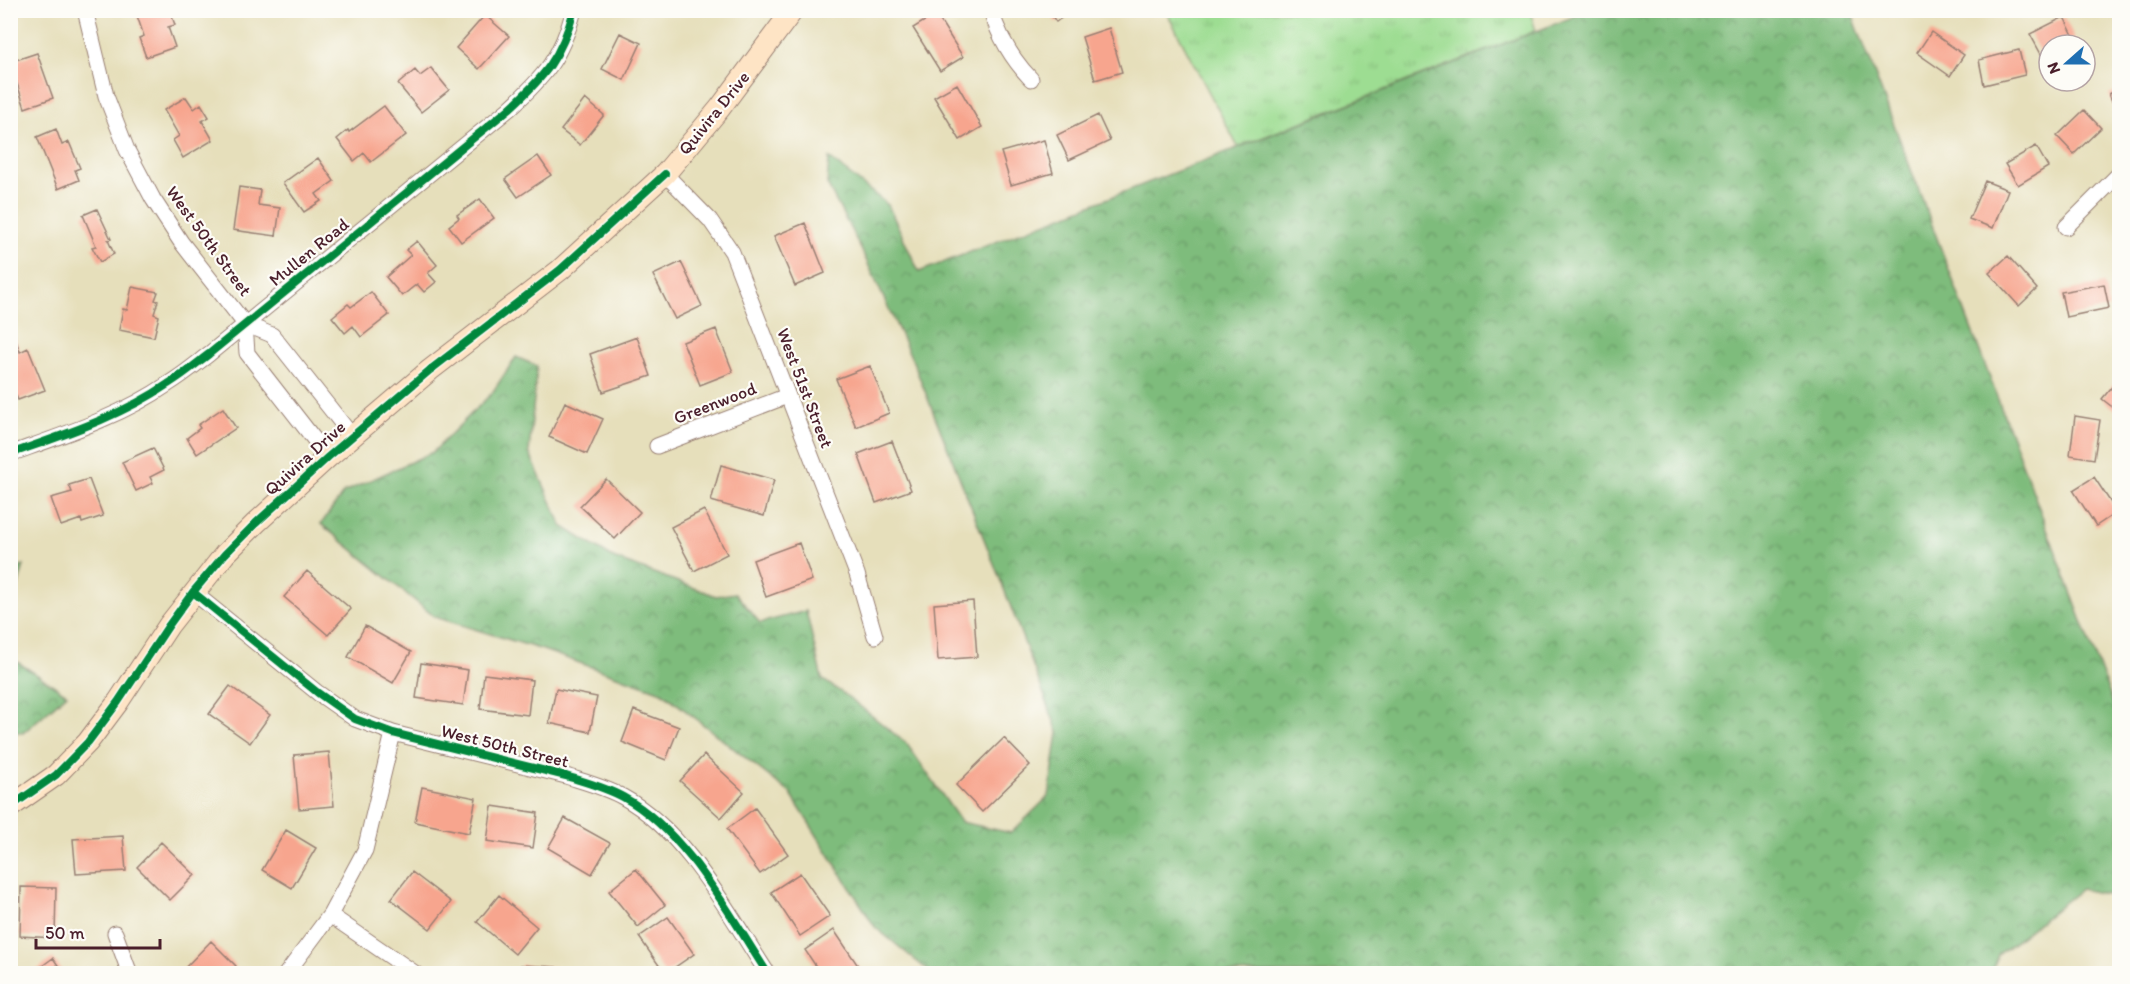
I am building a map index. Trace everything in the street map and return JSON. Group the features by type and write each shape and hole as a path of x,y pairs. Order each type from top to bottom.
{"main road":[{"name":"Quivira Drive","path":"10,807 56,775 88,742 193,592 225,554 352,436 430,370 560,270 665,174 720,108 793,10"}],"street":[{"name":"West 50th Street","path":"85,10 106,96 127,150 153,199 181,242 245,324 272,335 352,436"},
{"name":"Mullen Road","path":"10,454 87,425 142,399 168,384 245,324 537,84 561,50 574,10"},
{"path":"991,10 1002,40 1013,60 1031,79"},
{"path":"2066,227 2120,173"},
{"name":"West 51st Street","path":"665,174 710,220 732,252 857,574 875,636"},
{"name":"West 50th Street","path":"245,324 247,353 328,457"},
{"name":"Greenwood","path":"657,446 787,396"},
{"name":"West 50th Street","path":"193,592 341,711 355,719 393,733 594,784 623,797 651,816 686,850 768,974"},
{"path":"286,974 330,915 365,850 393,733"},
{"path":"330,915 416,974"},
{"path":"115,933 130,974"}],"green space":[{"path":"1166,11 1530,11 1536,31 1238,147"},
{"path":"1588,11 1851,11 2119,719 2119,897 2081,889 1998,955 1991,973 931,973 875,927 790,793 662,692 543,650 435,617 321,524 344,492 433,452 492,393 516,357 537,366 529,452 562,526 613,558 716,596 735,593 760,623 806,611 822,679 907,744 961,822 1011,833 1049,796 1058,732 1004,589 912,359 861,249 827,184 829,158 888,205 919,272"},
{"path":"24,565 11,611 11,570"},
{"path":"11,658 67,694 23,733 11,731"}],"building":[{"path":"135,10 161,10 162,14 170,11 175,25 168,27 175,47 146,57 139,38 144,36"},
{"path":"1048,10 1072,10 1056,22"},
{"path":"936,14 963,57 940,71 913,28"},
{"path":"485,15 509,36 479,69 456,48"},
{"path":"2064,17 2072,33 2037,33 2037,47 2030,34"},
{"path":"1109,28 1122,72 1095,80 1082,37"},
{"path":"1931,32 1964,55 1950,76 1917,53"},
{"path":"620,33 641,43 624,80 602,69"},
{"path":"2019,50 2025,75 1984,85 1979,60"},
{"path":"37,53 53,98 25,108 10,62"},
{"path":"431,68 449,90 421,112 398,84 415,70 420,76"},
{"path":"957,84 982,127 960,140 934,97"},
{"path":"2120,89 2120,117 2119,117 2109,94"},
{"path":"186,97 194,109 201,104 209,117 202,121 213,140 183,158 173,140 179,136 164,110"},
{"path":"585,99 604,115 580,145 561,130"},
{"path":"384,106 406,135 371,162 364,153 354,161 337,139"},
{"path":"2084,110 2101,128 2074,154 2057,136"},
{"path":"1098,115 1110,141 1069,160 1057,135"},
{"path":"56,129 62,145 69,142 80,168 75,170 79,180 58,189 37,137"},
{"path":"1044,140 1053,173 1011,185 1001,152"},
{"path":"2036,146 2048,167 2018,185 2005,164"},
{"path":"538,156 551,175 518,197 505,179"},
{"path":"318,158 334,181 316,194 321,201 304,212 283,183"},
{"path":"1985,181 2008,190 1993,228 1969,219"},
{"path":"239,187 260,190 258,205 280,208 276,236 233,230"},
{"path":"480,199 494,218 461,242 449,226 459,218 457,215"},
{"path":"97,209 111,239 108,240 114,254 100,262 92,247 96,246 83,215"},
{"path":"805,223 825,273 795,286 774,236"},
{"path":"417,241 437,265 428,273 436,282 424,292 417,284 402,296 386,277 411,255 406,250"},
{"path":"2008,256 2037,289 2019,306 1989,273"},
{"path":"681,262 702,306 675,319 653,275"},
{"path":"2104,284 2109,308 2066,317 2061,292"},
{"path":"132,287 158,292 154,314 159,316 154,337 119,330 123,309 127,310"},
{"path":"371,292 389,315 361,337 353,326 345,333 332,317 348,304 351,307"},
{"path":"716,329 733,372 700,385 683,342"},
{"path":"14,335 20,352 28,348 45,390 18,400 10,382 10,336"},
{"path":"637,337 651,376 603,392 590,354"},
{"path":"870,366 889,413 856,427 836,379"},
{"path":"2120,377 2120,413 2102,399"},
{"path":"565,402 603,419 587,454 549,437"},
{"path":"223,408 236,428 197,454 187,438 200,428 198,425"},
{"path":"2075,416 2100,420 2094,459 2070,455"},
{"path":"892,441 911,490 876,503 858,454"},
{"path":"153,448 164,470 150,477 153,483 136,491 122,462"},
{"path":"721,465 774,480 764,516 711,501"},
{"path":"2094,477 2117,512 2096,526 2073,490"},
{"path":"89,479 103,516 82,523 81,519 61,526 51,498 72,492 69,485"},
{"path":"606,479 640,512 615,539 580,506"},
{"path":"704,510 727,554 694,571 671,527"},
{"path":"799,543 812,580 766,597 753,560"},
{"path":"307,571 351,609 328,635 284,597"},
{"path":"973,601 977,657 938,660 934,604"},
{"path":"365,626 411,652 393,683 348,657"},
{"path":"421,663 468,670 463,705 416,698"},
{"path":"484,674 532,680 528,715 480,709"},
{"path":"230,686 270,715 250,743 209,714"},
{"path":"556,689 597,697 590,732 549,723"},
{"path":"634,710 679,727 666,760 622,742"},
{"path":"1004,738 1030,765 982,812 956,785"},
{"path":"329,752 334,806 299,809 294,755"},
{"path":"704,755 744,792 721,818 680,781"},
{"path":"422,787 476,798 469,833 415,822"},
{"path":"492,806 538,813 533,848 487,841"},
{"path":"755,808 788,854 760,874 727,829"},
{"path":"565,818 610,843 592,874 548,848"},
{"path":"286,830 316,848 292,888 262,870"},
{"path":"123,836 126,871 76,874 73,839"},
{"path":"161,842 195,875 170,900 137,867"},
{"path":"636,869 665,905 638,927 609,891"},
{"path":"412,872 451,902 430,929 391,899"},
{"path":"800,873 830,916 800,936 771,892"},
{"path":"21,887 56,888 55,938 20,936"},
{"path":"499,895 537,927 515,954 477,922"},
{"path":"668,917 694,954 665,974 639,937"},
{"path":"834,930 861,970 856,974 821,974 805,950"},
{"path":"211,941 236,966 228,974 179,974"},
{"path":"53,958 64,974 31,974"},
{"path":"521,965 556,967 556,974 521,974"}],"cycle path":[{"path":"10,454 92,424 131,406 174,381 209,354 522,97 542,76 557,54 574,10"},
{"path":"10,807 56,775 88,742 193,592 225,554 256,523 328,457 430,370 560,270 665,174"},
{"path":"193,592 318,693 355,719 393,733 588,783 616,793 646,812 686,852 721,900 768,974"}]}
